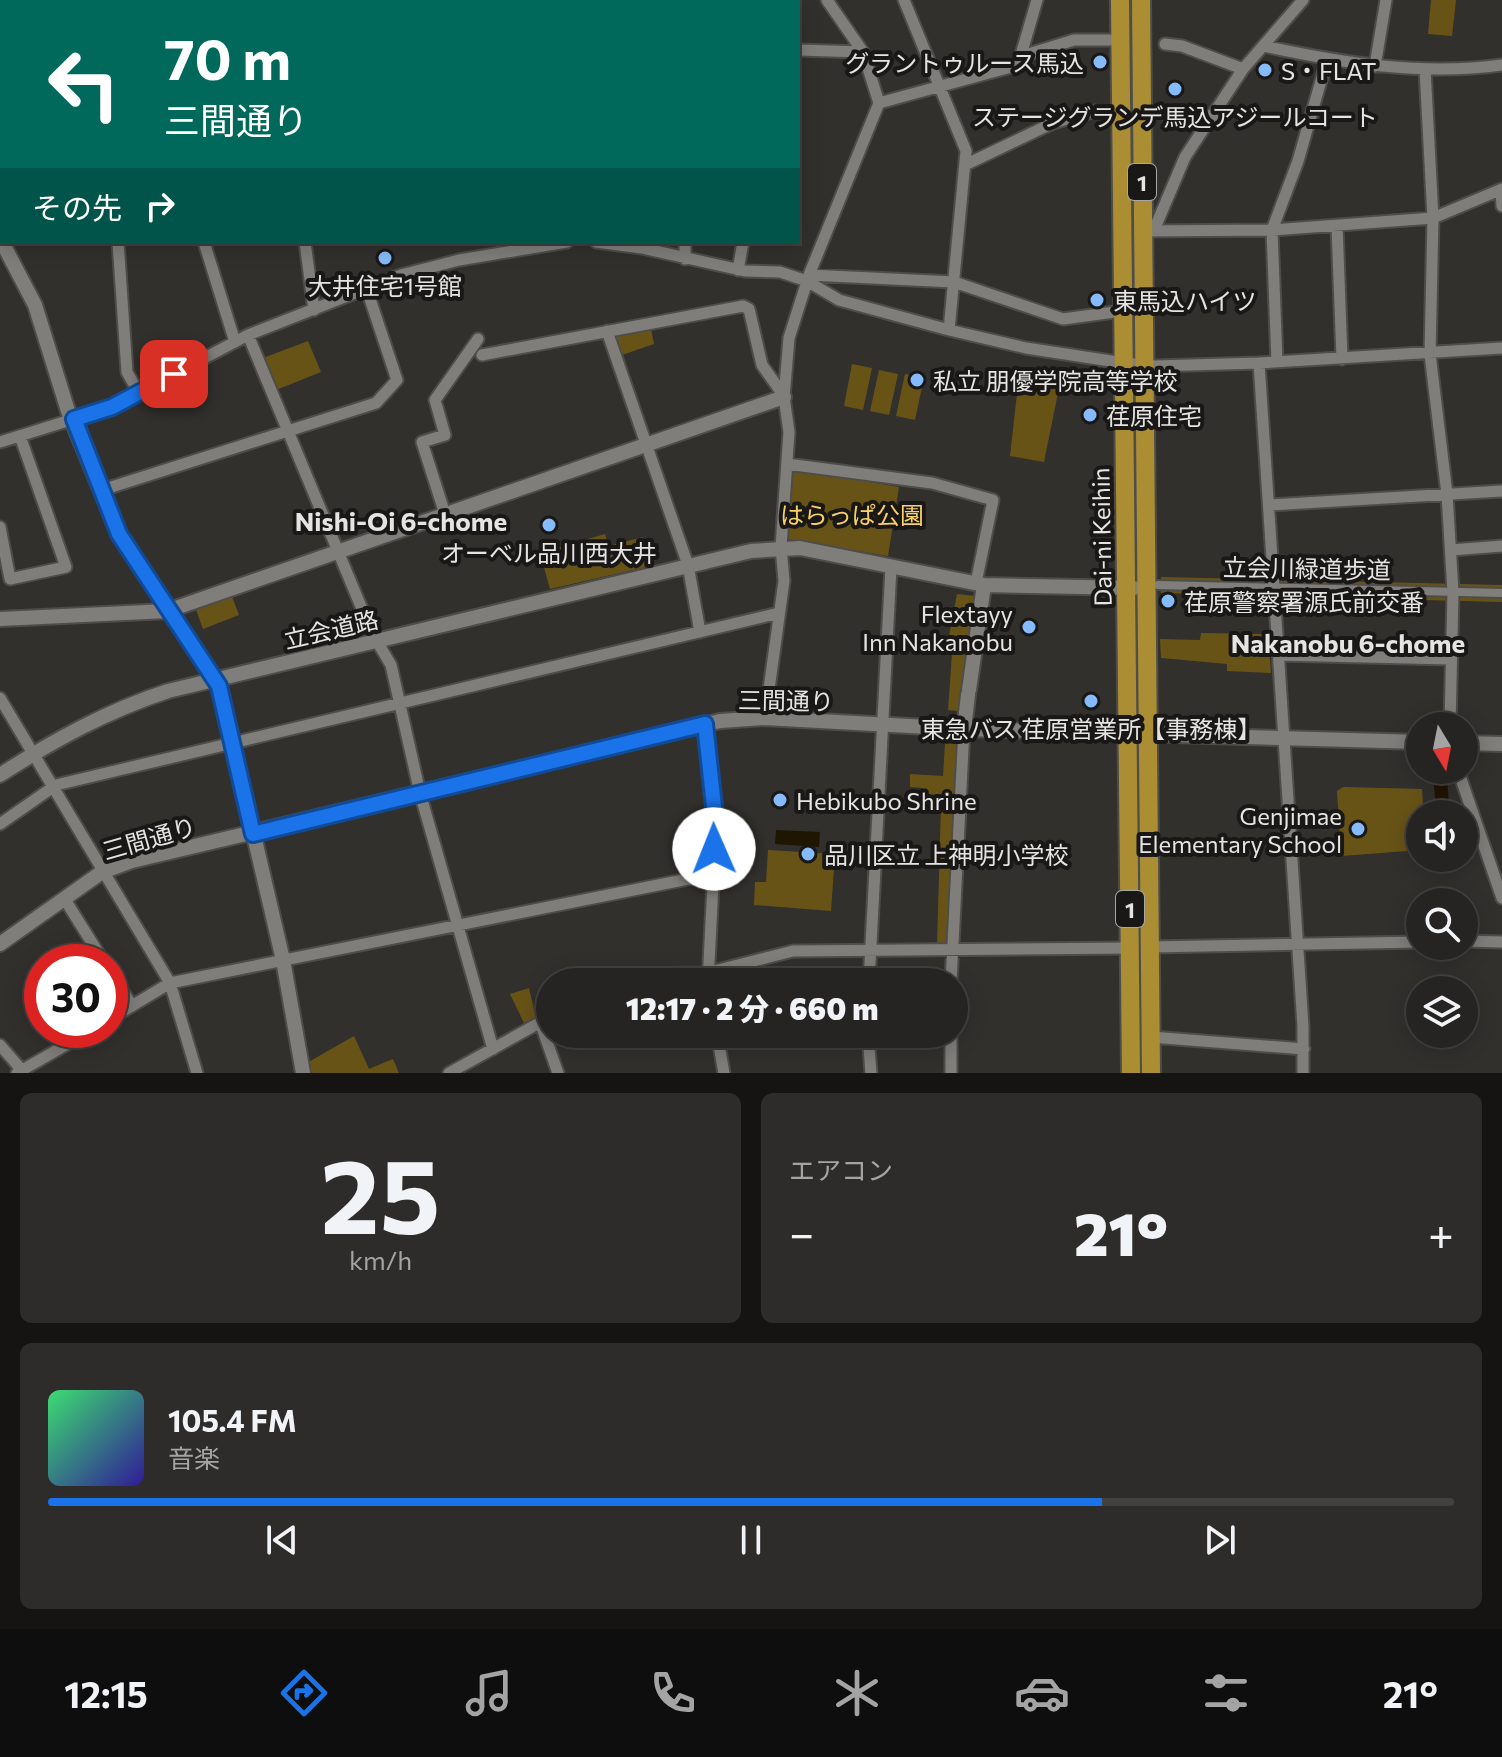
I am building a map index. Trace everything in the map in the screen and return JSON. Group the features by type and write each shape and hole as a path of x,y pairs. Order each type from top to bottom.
{"highway":[{"name":"Dai-ni Keihin","path":"1120,0 1131,1073"},
{"name":"Dai-ni Keihin","path":"1141,0 1142,112 1148,230 1144,365 1152,586 1148,732 1151,1073"}],"street":[{"path":"765,718 784,576 781,547 789,432 784,396 789,338 808,278 879,103 863,52 827,0"},
{"path":"904,0 937,87 966,151 965,188 949,330"},
{"path":"879,103 1018,65 1037,0"},
{"path":"1303,0 1243,69 1185,157 1148,230 1272,230 1433,218 1501,189 1502,206"},
{"path":"1375,66 1386,0"},
{"path":"1022,56 1074,40 1120,40"},
{"path":"1165,44 1182,46 1243,69"},
{"path":"1264,46 1327,60 1375,66 1425,69 1502,65"},
{"path":"800,50 863,52"},
{"path":"1277,362 1272,230 1298,161 1327,60"},
{"path":"1425,69 1433,218 1430,354 1447,494 1453,592 1450,712"},
{"path":"967,164 1053,123 1095,111"},
{"path":"1142,112 1213,116"},
{"path":"1337,226 1342,359"},
{"path":"3,244 35,305 74,419 119,534 219,686 283,960 303,1073"},
{"path":"118,244 127,372 139,393"},
{"path":"205,244 235,342"},
{"path":"305,244 314,310"},
{"path":"0,442 112,407 248,335 401,275 459,260 555,244"},
{"path":"606,244 738,270 780,272 808,278 954,282 1063,319 1122,311"},
{"path":"685,244 685,259"},
{"path":"738,270 743,244"},
{"path":"808,278 839,300 949,330 1026,348 1124,363 1259,363 1502,348"},
{"path":"102,490 376,403 397,380 367,290"},
{"path":"482,355 743,306 749,309 762,365 784,396"},
{"path":"607,331 688,565 700,632"},
{"path":"248,335 376,641 391,665 420,793 493,1049"},
{"path":"445,514 422,442 445,435 435,400 478,339"},
{"path":"1259,363 1285,739 1303,1073"},
{"path":"0,619 167,611 784,396"},
{"path":"0,527 10,579 66,567 20,436"},
{"path":"787,464 932,483 993,500 964,729 951,968"},
{"path":"1270,505 1502,491"},
{"path":"1451,550 1502,546"},
{"path":"781,547 980,584 1152,586"},
{"name":"立会道路","path":"0,775 125,705 214,679 688,565 781,547"},
{"path":"870,968 891,567"},
{"name":"立会川緑道歩道","path":"1152,586 1502,593"},
{"path":"0,824 50,788 779,613"},
{"path":"1278,655 1451,659"},
{"path":"0,698 50,788 170,983 197,1073"},
{"name":"三間通り","path":"0,944 102,872 132,861 705,724 765,718 964,729 1406,742"},
{"path":"705,724 716,825 708,968"},
{"path":"1478,743 1502,744"},
{"path":"1463,784 1502,898"},
{"path":"128,1008 170,983 713,874"},
{"path":"64,898 93,944"},
{"path":"1478,941 1502,942"},
{"path":"1150,947 1406,942"},
{"path":"737,968 793,951 1130,948"},
{"path":"128,1000 132,1006"},
{"path":"449,1073 536,1024"},
{"path":"1151,1037 1304,1049"},
{"path":"0,1045 18,1071 60,1048"},
{"path":"552,1048 558,1073"},
{"path":"720,1048 724,1073"},
{"path":"869,1048 871,1073"},
{"path":"951,1048 951,1073"}],"green space":[{"path":"1431,0 1456,0 1452,36 1428,34"},
{"path":"651,329 654,344 622,355 615,335"},
{"path":"308,341 321,372 276,390 263,358"},
{"path":"852,364 872,368 863,410 844,406"},
{"path":"879,370 898,374 889,415 870,411"},
{"path":"905,374 924,378 915,420 896,416"},
{"path":"1019,376 1060,383 1044,462 1010,456"},
{"name":"はらっぱ公園","path":"792,469 899,487 888,556 787,539"},
{"path":"605,534 609,546 643,537 650,566 550,589 540,553"},
{"path":"1161,577 1502,585 1502,602 1161,593"},
{"path":"231,594 239,615 203,629 195,607"},
{"path":"957,594 975,596 958,745 947,945 937,945 941,805 922,804 923,788 910,787 910,774 943,776 945,744 955,744 958,711 948,710 952,654 946,652"},
{"path":"1201,633 1268,634 1271,673 1227,671 1227,664 1161,658 1160,639 1200,640"},
{"path":"1343,787 1422,789 1423,800 1406,800 1406,851 1341,856 1337,791"},
{"path":"768,850 835,854 831,911 754,905 755,882 766,882"},
{"path":"529,988 536,1018 525,1025 510,994"},
{"path":"354,1036 369,1069 393,1059 399,1073 308,1073 305,1064"}],"shaded area":[{"path":"1434,784 1447,784 1449,800 1435,800"},
{"path":"776,830 820,832 819,847 775,844"}],"place":[{"name":"グラントゥルース馬込","path":"1100,62"},
{"name":"S・FLAT","path":"1265,70"},
{"name":"ステージグランデ馬込アジールコート","path":"1175,89"},
{"name":"大井住宅1号館","path":"385,258"},
{"name":"東馬込ハイツ","path":"1097,300"},
{"name":"私立 朋優学院高等学校","path":"917,380"},
{"name":"荏原住宅","path":"1090,415"},
{"name":"オーベル品川西大井","path":"549,525"},
{"name":"荏原警察署源氏前交番","path":"1168,601"},
{"name":"Flextayy Inn Nakanobu","path":"1029,627"},
{"name":"東急バス 荏原営業所【事務棟】","path":"1091,701"},
{"name":"Hebikubo Shrine","path":"780,800"},
{"name":"Genjimae Elementary School","path":"1358,829"},
{"name":"品川区立 上神明小学校","path":"808,854"}],"district":[{"name":"Nishi-Oi 6-chome","path":"401,520"},
{"name":"Nakanobu 6-chome","path":"1348,642"}],"route":[{"path":"174,374 112,407 74,419 119,534 219,686 253,834 705,724 716,825 714,849"}]}
